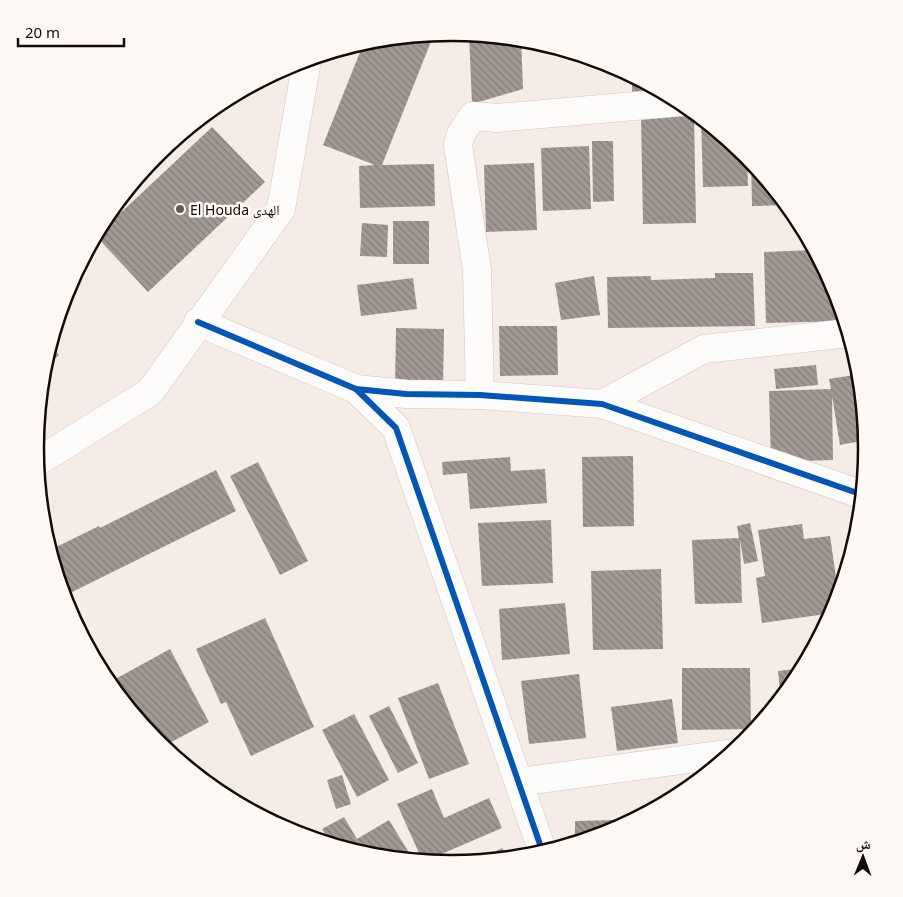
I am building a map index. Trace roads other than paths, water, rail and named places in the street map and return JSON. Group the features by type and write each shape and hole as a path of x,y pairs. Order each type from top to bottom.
{"street":[{"path":"44,457 150,392 198,322 281,209 307,68"},
{"path":"480,395 477,270 458,145 466,125 473,116 497,118 667,103"},
{"path":"198,322 356,389 406,394 480,395 602,404 856,493"},
{"path":"602,404 704,349 842,334"},
{"path":"356,389 396,428 541,846"},
{"path":"519,782 720,755"}],"place":[{"name":"El Houda الهدى","path":"180,209"}]}
